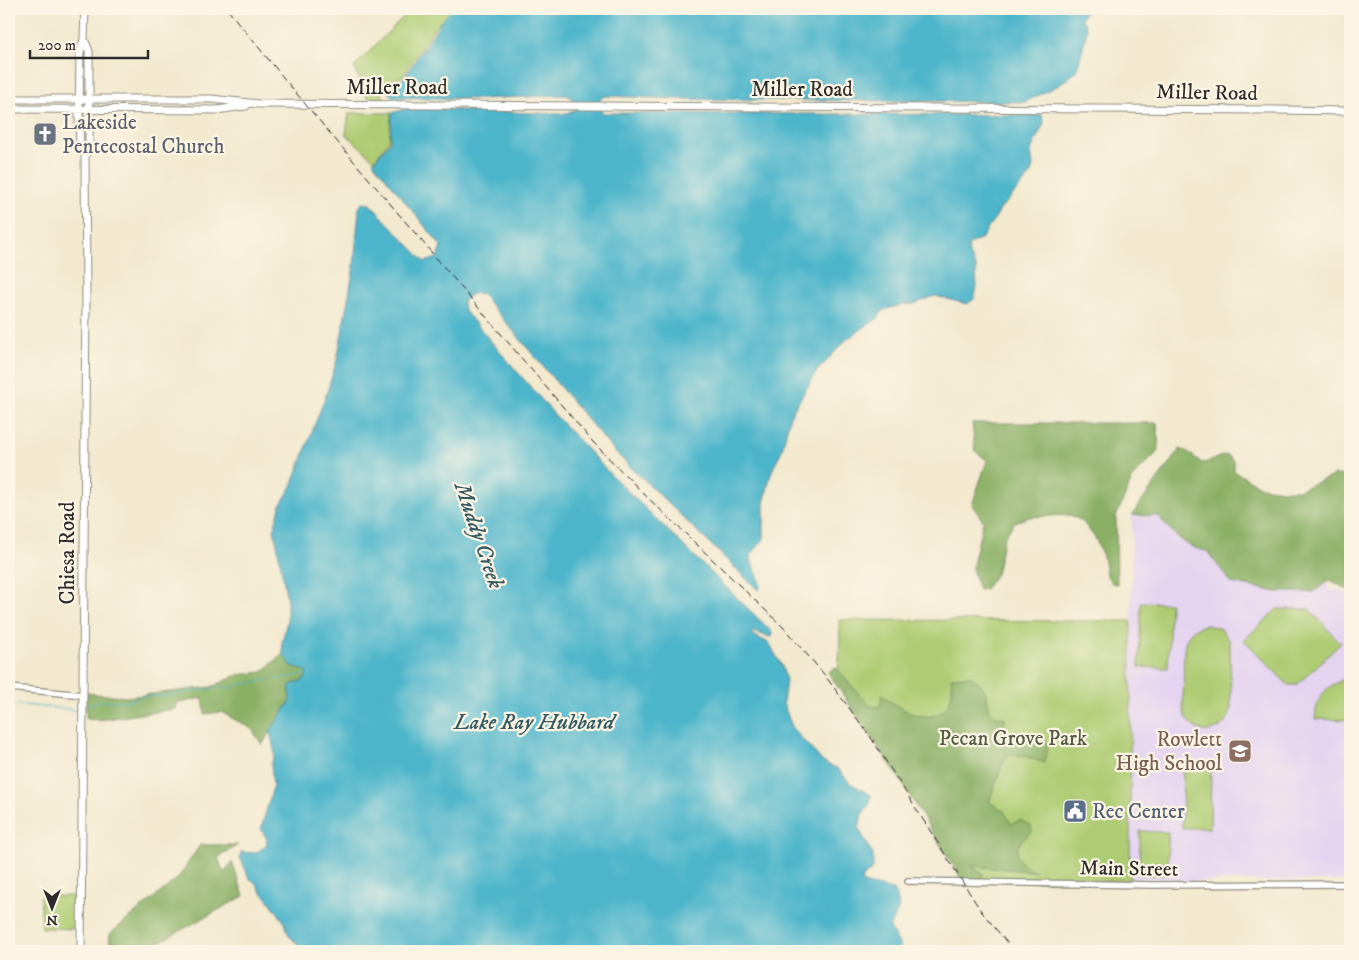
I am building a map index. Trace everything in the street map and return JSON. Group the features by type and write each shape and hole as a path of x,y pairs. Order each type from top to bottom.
{"main road":[{"name":"Chiesa Road","path":"85,9 84,39 80,52 80,148 85,154"},
{"name":"Chiesa Road","path":"81,951 86,294 85,154 89,149 89,51 84,39"},
{"name":"Miller Road","path":"9,99 211,99 259,104 1348,111"},
{"name":"Miller Road","path":"9,109 216,110 259,104"}],"street":[{"path":"9,688 82,695"},
{"name":"Main Street","path":"908,881 1153,885 1350,884"}],"shaded area":[{"name":"Rowlett High School","path":"1132,515 1158,516 1176,536 1207,550 1219,568 1277,592 1313,592 1325,583 1331,590 1339,590 1350,596 1350,881 1130,881"}],"green space":[{"path":"411,9 453,9 435,27 403,76 388,84 381,84 380,91 386,101 367,97 354,67"},
{"path":"349,113 391,113 389,141 374,160 346,134"},
{"path":"972,423 1157,423 1159,451 1133,477 1116,517 1117,584 1112,583 1106,574 1103,556 1095,538 1082,521 1070,515 1029,517 1015,522 1004,538 996,574 985,589 979,590 972,569 983,521 972,505 987,460 975,451"},
{"path":"1180,449 1188,452 1202,463 1228,455 1234,462 1234,471 1261,487 1298,490 1335,475 1350,476 1350,591 1330,580 1313,592 1277,592 1231,583 1207,551 1199,550 1186,543 1158,516 1132,515"},
{"path":"1141,602 1170,603 1168,668 1139,667"},
{"path":"1277,609 1309,609 1341,643 1297,685 1288,685 1244,640"},
{"name":"Pecan Grove Park","path":"839,620 1131,621 1130,881 963,881 894,770 837,686 840,640"},
{"path":"1207,625 1221,629 1230,641 1231,708 1222,725 1215,730 1207,731 1199,730 1192,725 1183,708 1185,644 1191,632 1198,627"},
{"path":"283,654 292,666 306,671 307,674 304,680 290,685 290,701 262,745 252,729 221,712 205,714 203,698 178,703 175,709 100,720 86,719 86,693 127,697 211,687 238,675 262,672"},
{"path":"835,667 870,706 880,707 882,695 902,709 926,716 941,712 948,705 952,692 951,677 971,676 984,690 988,709 995,716 1005,718 1004,733 1022,742 1031,733 1048,744 1045,763 1024,756 1006,755 989,802 1004,811 1011,824 1020,820 1031,826 1032,832 1019,845 1017,854 1021,862 1035,871 972,866 984,875 980,881 963,881 894,770 828,672"},
{"path":"1345,679 1350,679 1350,720 1315,719 1317,705 1323,694 1332,685"},
{"path":"1183,763 1211,763 1210,828 1182,828"},
{"path":"1140,831 1168,832 1168,875 1139,875"},
{"path":"200,845 238,845 218,858 224,873 232,862 244,896 143,951 105,951 109,950 110,934 178,878"},
{"path":"40,896 78,896 78,929 42,928"}],"water":[{"name":"Lake Ray Hubbard","path":"453,9 1087,9 1081,19 1085,23 1087,30 1077,71 1061,84 1025,102 677,99 606,96 601,98 600,110 604,113 1042,115 1044,123 1031,150 1033,166 1030,176 1002,207 982,238 968,247 969,254 976,267 977,288 974,299 967,304 935,296 914,304 906,304 883,310 878,318 847,339 817,371 790,416 782,450 771,473 764,504 764,539 751,555 760,584 758,590 614,451 482,294 476,293 471,295 463,302 464,310 554,414 610,474 772,632 771,637 753,632 751,634 769,643 782,666 786,680 783,703 793,729 823,762 838,769 850,783 871,795 870,803 862,815 859,829 873,855 873,869 861,879 863,883 893,890 899,907 890,926 900,951 298,951 298,944 289,936 285,923 257,884 249,878 240,857 241,852 255,853 266,846 267,839 261,829 273,787 271,764 275,755 270,731 290,702 290,685 304,680 307,674 306,671 292,666 283,654 282,643 287,620 287,600 274,528 281,504 292,486 337,360 354,266 359,208 362,203 370,204 425,262 437,258 441,246 373,162 390,142 392,113 408,108 561,114 575,111 573,99 566,95 479,99 393,97 382,87 383,84 396,84 404,78 442,20"}],"waterway":[{"path":"87,705 101,701 128,701 145,696 165,696 215,688 231,688 237,685 308,674"},
{"path":"9,704 77,711"}],"railway":[{"path":"227,9 306,105 592,441 644,494 783,627 823,673 870,736 981,911 1014,951"}],"place":[{"name":"Lakeside Pentecostal Church","path":"45,134"},
{"name":"Rowlett High School","path":"1240,751"},
{"name":"Rec Center","path":"1075,811"}],"water label":[{"name":"Muddy Creek","path":"480,535"}]}
